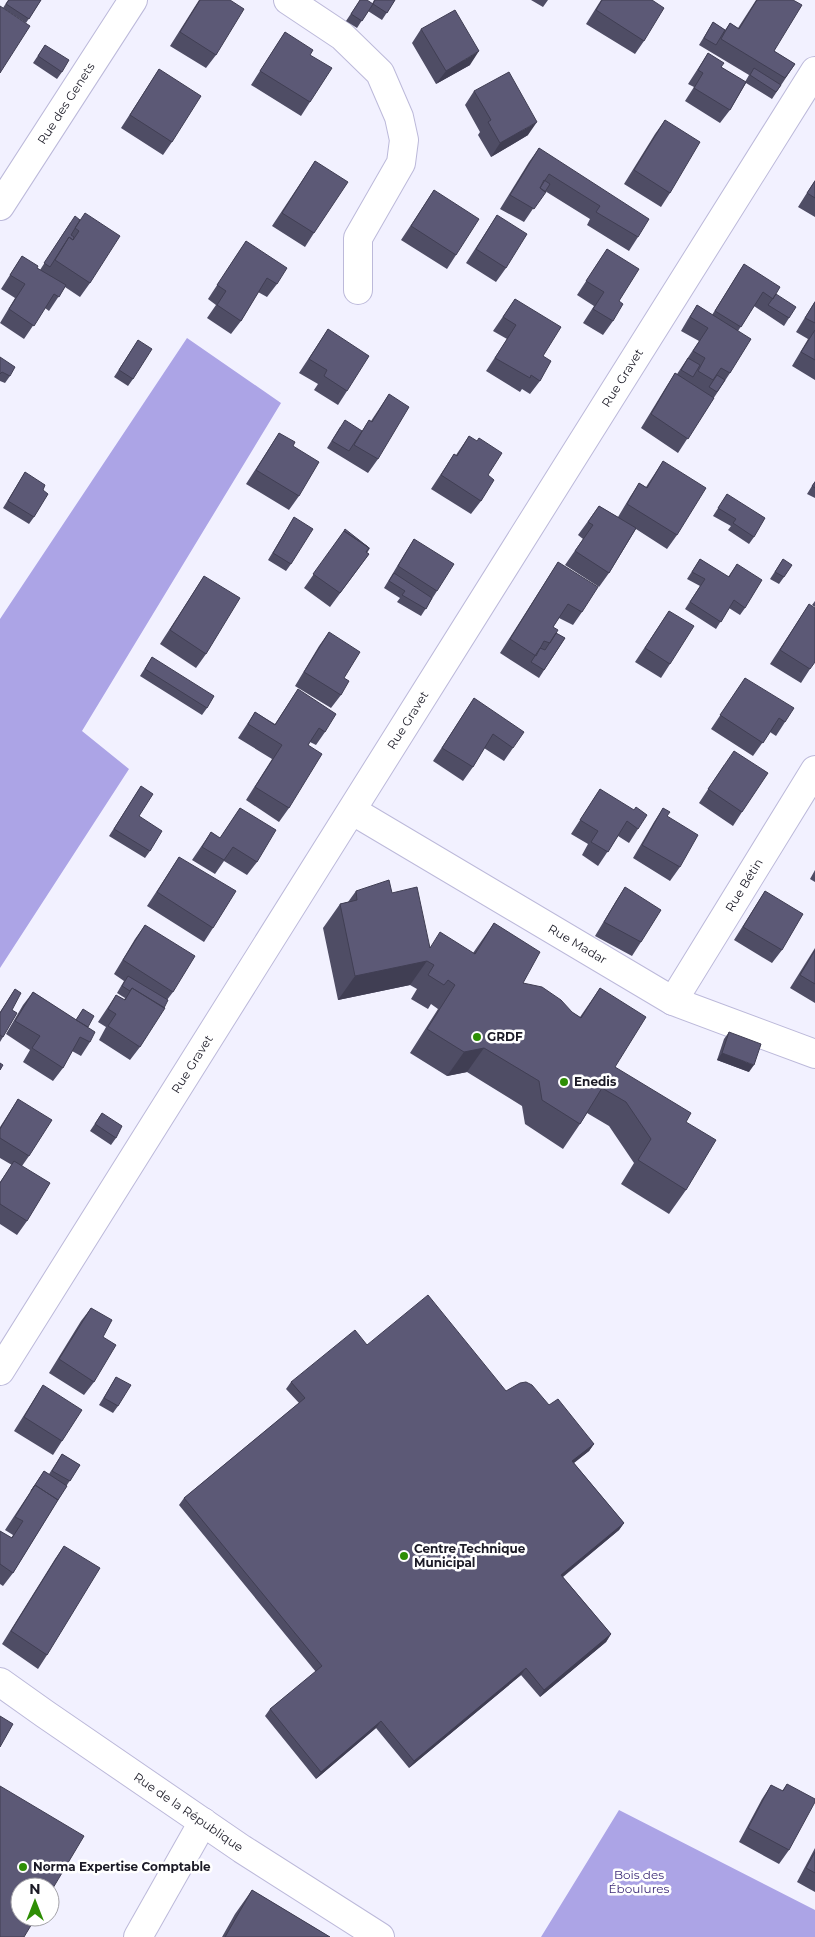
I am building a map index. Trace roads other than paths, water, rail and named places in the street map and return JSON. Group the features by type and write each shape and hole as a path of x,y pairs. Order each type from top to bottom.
{"street":[{"name":"Rue des Genets","path":"0,206 133,0"},
{"path":"288,0 342,36 380,73 391,94 399,117 404,140 402,163 358,238 358,290"},
{"name":"Rue Gravet","path":"0,1371 815,71"},
{"name":"Rue Bétin","path":"673,1001 815,770"},
{"name":"Rue Madar","path":"352,811 673,1001 815,1054"},
{"name":"Rue de la République","path":"0,1682 203,1822 380,1937"},
{"path":"138,1937 203,1822"}],"place":[{"name":"GRDF","path":"477,1037"},
{"name":"Enedis","path":"564,1082"},
{"name":"Centre Technique Municipal","path":"404,1556"},
{"name":"Norma Expertise Comptable","path":"23,1867"}],"park label":[{"name":"Bois des Éboulures","path":"639,1882"}]}
